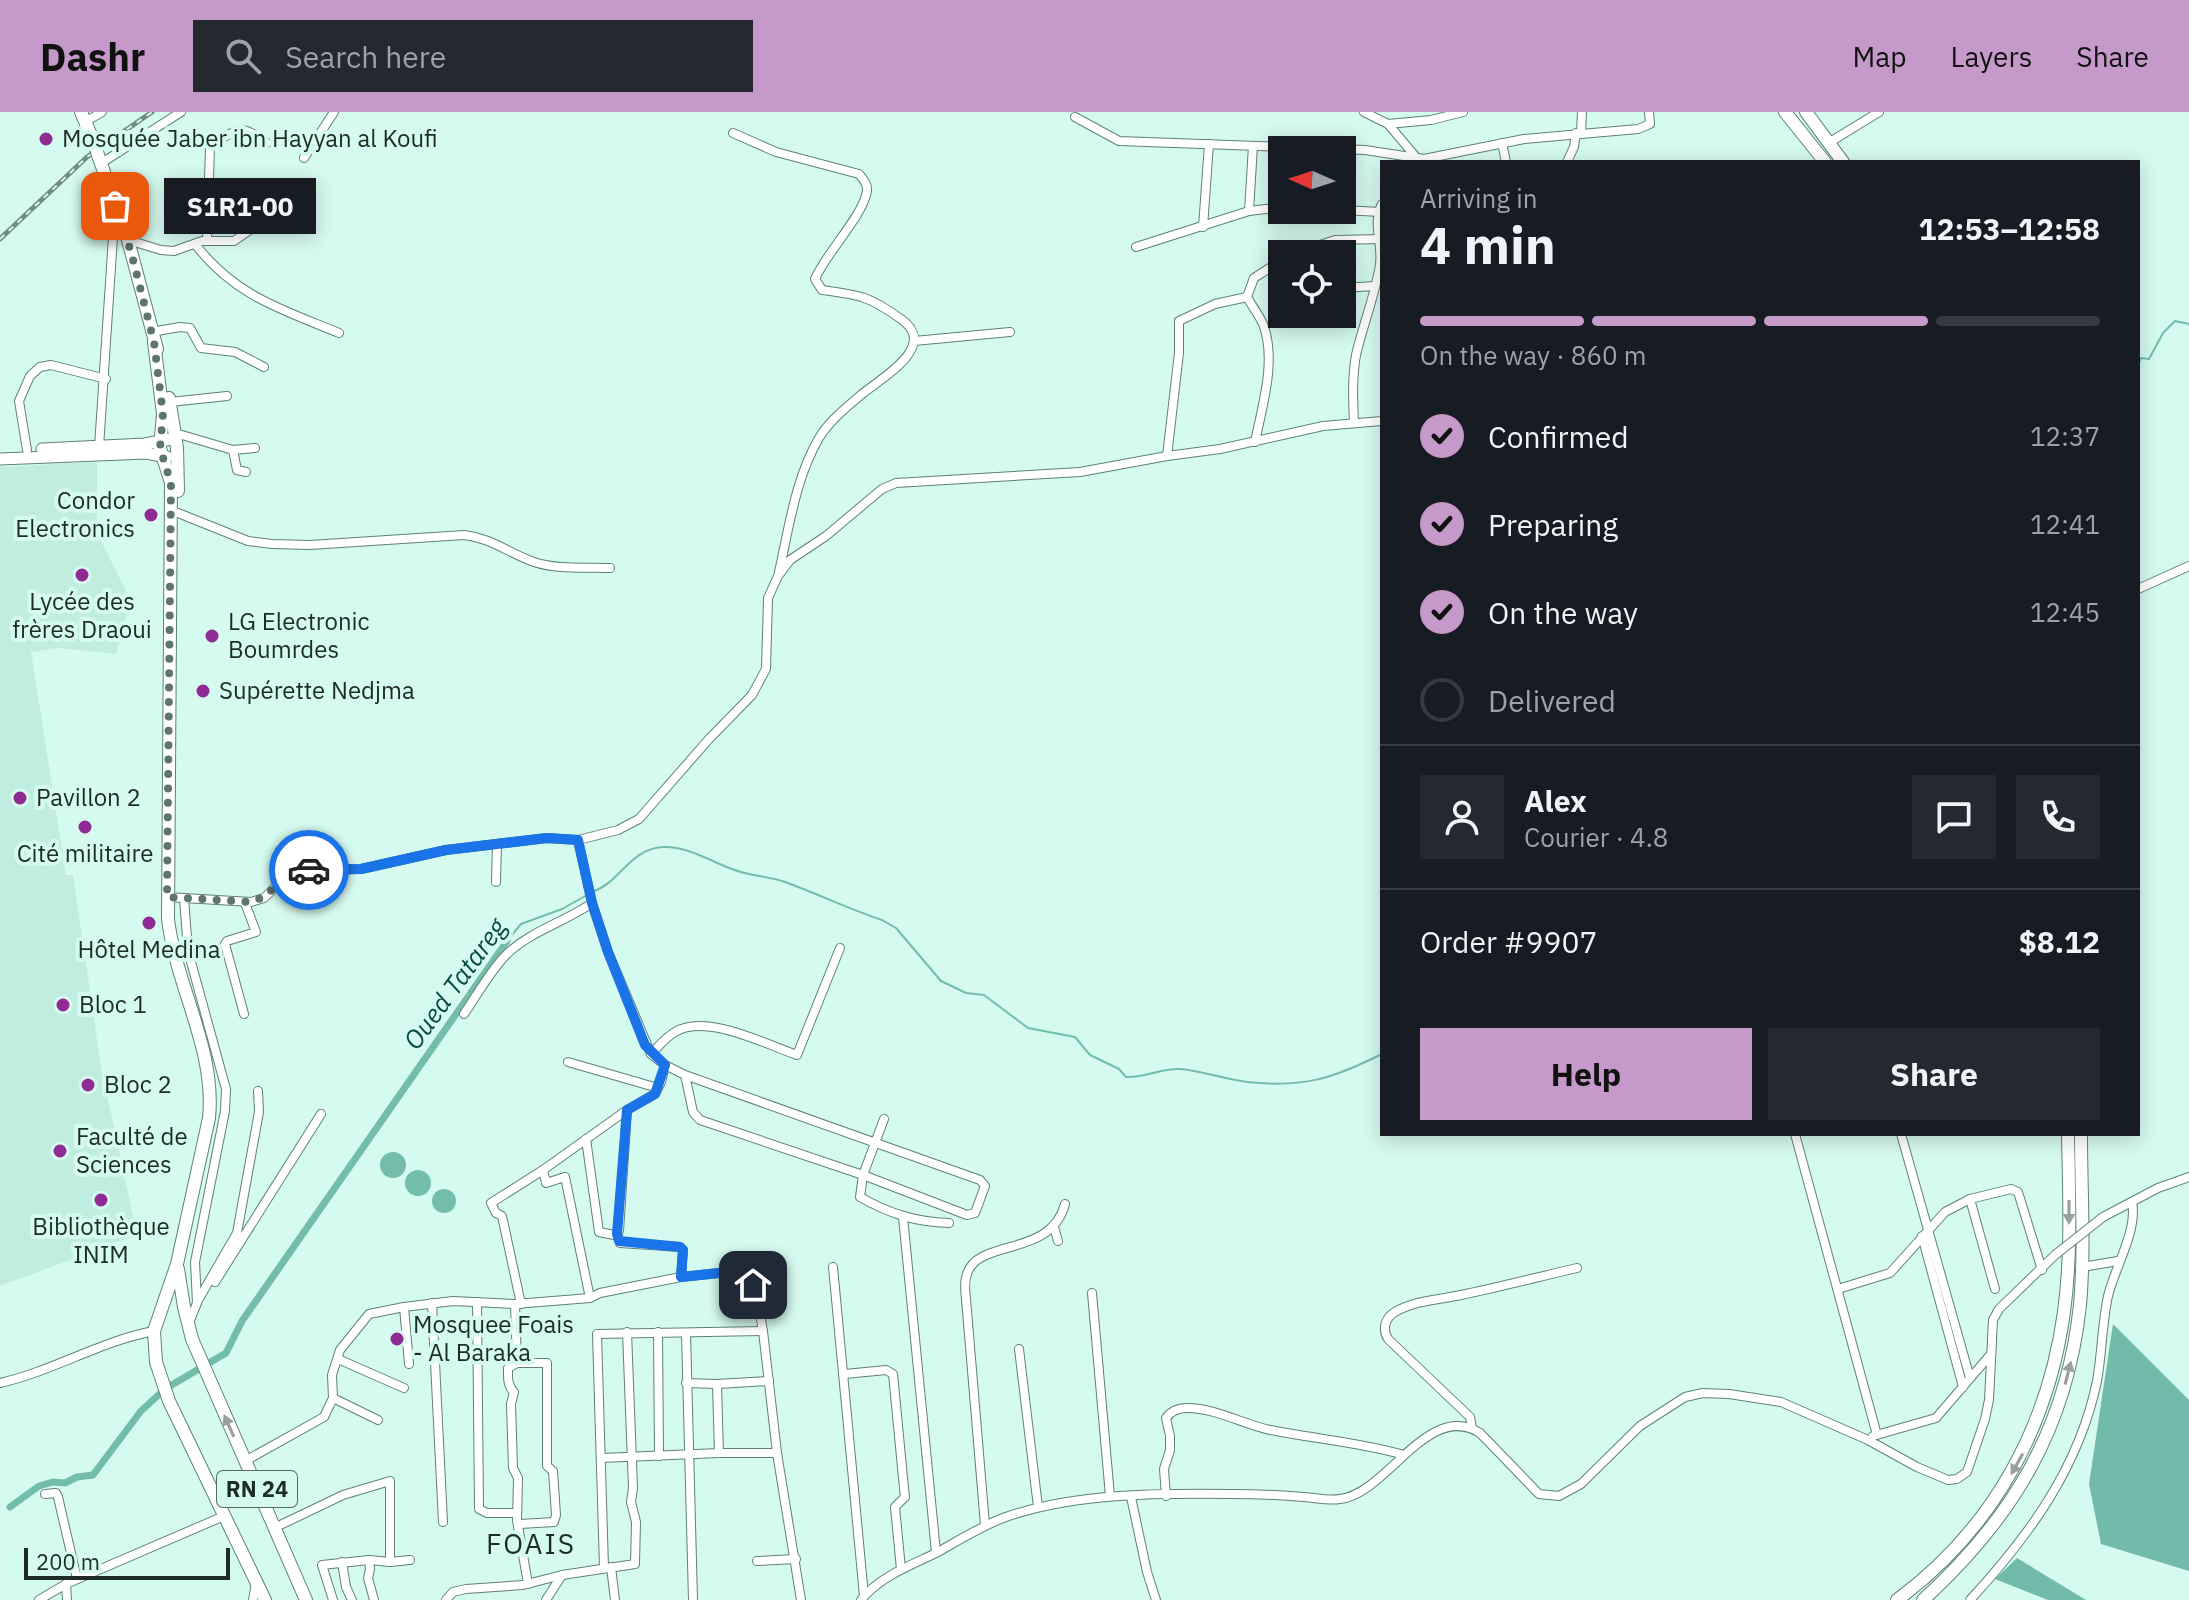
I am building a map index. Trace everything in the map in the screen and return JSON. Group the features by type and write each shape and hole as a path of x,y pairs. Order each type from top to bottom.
{"main road":[{"path":"1785,112 1823,158"},
{"path":"1806,112 1842,160"},
{"name":"RN 24","path":"91,134 126,234 176,436 175,897"},
{"name":"RN 24","path":"153,337 163,414 160,440 170,477 172,514 175,897 181,978 206,1062 210,1094 209,1118 177,1264 154,1331 159,1377 265,1600"},
{"path":"0,451 145,444 176,436"},
{"path":"0,459 146,453 178,457"},
{"path":"1897,1600 1969,1533 1998,1496 2036,1427 2057,1353 2065,1310 2069,1223 2068,1136"},
{"path":"1923,1600 1990,1531 2018,1493 2053,1423 2066,1381 2078,1318 2082,1267 2081,1136"},
{"name":"RN 24","path":"177,1264 190,1332 306,1600"}],"street":[{"path":"91,134 102,112"},
{"path":"91,134 181,112"},
{"path":"304,158 334,112"},
{"path":"1364,112 1388,124 1417,158"},
{"path":"1388,124 1431,120 1463,112"},
{"path":"1568,160 1579,133 1582,112"},
{"path":"1356,150 1402,159 1444,157 1502,143 1647,127 1651,122 1649,112"},
{"path":"1830,142 1879,112"},
{"path":"1075,117 1119,141 1268,147"},
{"path":"207,240 212,143 242,129 267,143"},
{"path":"190,1332 197,1303 195,1262 225,1111 226,1089 175,897 245,903 264,898 289,874 301,870 361,869 446,850 547,838 578,840 618,830 639,819 752,695 766,669 768,598 778,576 805,466 821,435 908,355 914,341 912,326 885,308 862,295 822,290 815,279 860,207 867,191 864,179 859,174 776,152 733,133"},
{"path":"1502,143 1506,160"},
{"path":"1203,227 1209,144"},
{"path":"1249,211 1253,146"},
{"path":"1136,247 1249,211 1268,209"},
{"path":"1356,210 1380,209"},
{"path":"1380,213 1377,226 1380,236"},
{"path":"99,447 106,379 113,237 126,234 161,250 174,251 207,240 234,241 257,225"},
{"path":"1335,240 1380,239"},
{"path":"195,244 206,259 246,294 339,333"},
{"path":"1354,423 1353,380 1380,260"},
{"path":"1247,297 1254,278 1268,269"},
{"path":"1356,287 1375,286"},
{"path":"1247,297 1264,326 1267,357 1268,384 1255,442"},
{"path":"1167,456 1179,353 1179,321 1215,304 1247,297"},
{"path":"1369,304 1380,306"},
{"path":"153,337 180,327 190,328 201,348 235,352 264,367"},
{"path":"914,341 1010,332"},
{"path":"27,450 19,401 30,376 40,367 51,365 106,379"},
{"path":"170,402 227,396"},
{"path":"778,576 790,560 826,536 882,489 896,483 1080,472 1255,442 1323,426 1380,421"},
{"path":"176,436 233,450 255,448"},
{"path":"233,450 237,470 246,472"},
{"path":"178,513 248,541 310,545 464,535 483,537 546,564 610,568"},
{"path":"2140,588 2189,566"},
{"path":"578,840 592,903 612,963 651,1054 685,1075 980,1180 985,1186 975,1213 967,1215 863,1175 700,1120 693,1112 685,1075"},
{"path":"496,882 497,845"},
{"path":"244,1014 225,944 256,932 245,903"},
{"path":"464,1014 505,956 529,938 569,919 592,903"},
{"path":"651,1054 675,1032 695,1025 718,1027 797,1055 840,948"},
{"path":"568,1062 658,1088"},
{"path":"517,1363 518,1304 502,1216 496,1213 491,1203 655,1094 665,1065"},
{"path":"197,1303 237,1233 259,1112 258,1091"},
{"path":"627,1110 617,1234 620,1243 680,1247 683,1250 681,1277"},
{"path":"205,1290 220,1275 321,1114"},
{"path":"884,1119 863,1175 860,1197 872,1206 903,1217 929,1223 949,1223"},
{"path":"1796,1136 1838,1289 1872,1437"},
{"path":"1901,1136 1963,1387"},
{"path":"586,1139 599,1232 617,1234"},
{"path":"543,1170 546,1183 565,1177 590,1298"},
{"path":"1577,1268 1459,1296 1429,1299 1397,1311 1388,1318 1384,1328 1388,1339 1470,1417 1472,1428 1539,1494 1559,1496 1581,1484 1640,1426 1694,1394 1770,1399 1872,1437 1917,1467 1948,1480 1962,1477 1971,1462 1985,1419 1992,1326 1999,1309 2055,1255 2103,1217 2189,1177"},
{"path":"1838,1289 1890,1273 1941,1215 1970,1199 2011,1189 2018,1192 2042,1270"},
{"path":"1970,1199 1995,1289"},
{"path":"1970,1600 2041,1515 2059,1486 2077,1445 2097,1380 2107,1299 2133,1221 2132,1202"},
{"path":"985,1525 966,1274 980,1257 1020,1245 1054,1227 1062,1216 1065,1204"},
{"path":"903,1217 936,1552"},
{"path":"1054,1227 1058,1241"},
{"path":"1925,1233 1970,1378"},
{"path":"2082,1267 2118,1261"},
{"path":"833,1267 863,1598"},
{"path":"245,1461 324,1417 333,1398 332,1375 338,1359 347,1339 369,1314 432,1303 518,1304 590,1298 600,1293 681,1277 747,1270 753,1274 763,1331 777,1453 801,1600"},
{"path":"1092,1293 1110,1496"},
{"path":"477,1302 479,1509 487,1513 517,1513"},
{"path":"432,1303 443,1522"},
{"path":"404,1307 409,1364"},
{"path":"0,1383 59,1365 123,1338 154,1331"},
{"path":"615,1600 608,1568 597,1334 763,1331"},
{"path":"446,1600 453,1592 461,1590 528,1584 562,1575 633,1565 637,1561 636,1522 631,1502 627,1332"},
{"path":"658,1332 659,1456"},
{"path":"686,1333 693,1600"},
{"path":"1019,1349 1038,1507"},
{"path":"1872,1437 1932,1421 1992,1353"},
{"path":"338,1359 404,1388"},
{"path":"520,1524 554,1522 556,1515 553,1471 547,1466 547,1363 517,1363 508,1368 510,1387 514,1392 511,1404 513,1468 518,1478 517,1513 528,1584"},
{"path":"845,1374 886,1370 893,1374 905,1497 895,1507 901,1569"},
{"path":"686,1383 769,1381"},
{"path":"717,1384 719,1453"},
{"path":"333,1398 378,1420"},
{"path":"1166,1496 1164,1469 1170,1450 1170,1436 1166,1418 1171,1412 1182,1408 1220,1414 1271,1430 1330,1438 1404,1455"},
{"path":"863,1598 901,1569 985,1525 1038,1507 1110,1496 1231,1494 1343,1499 1368,1487 1424,1438 1439,1431 1472,1428"},
{"path":"601,1458 777,1453"},
{"path":"274,1528 343,1495 390,1481 390,1562"},
{"path":"45,1494 56,1493 58,1497 77,1579"},
{"path":"1131,1497 1156,1600"},
{"path":"39,1600 77,1579 224,1516"},
{"path":"757,1561 796,1559"},
{"path":"369,1560 368,1578 374,1600"},
{"path":"333,1600 322,1565 410,1560"},
{"path":"342,1562 346,1587 352,1600"},
{"path":"549,1598 562,1575"},
{"path":"253,1600 256,1583"},
{"path":"66,1584 67,1600"}],"shaded area":[{"path":"97,462 97,533 131,601 116,654 58,648 31,652 66,875 73,875 101,1067 137,1235 0,1286 0,467"},
{"path":"393,1152 402,1156 406,1165 402,1174 393,1178 384,1174 380,1165 384,1156"},
{"path":"418,1170 427,1174 431,1183 427,1192 418,1196 409,1192 405,1183 409,1174"},
{"path":"444,1189 452,1193 456,1201 452,1209 444,1213 436,1209 432,1201 436,1193"},
{"path":"2113,1324 2189,1400 2189,1571 2101,1544 2089,1484"},
{"path":"2017,1558 2086,1600 2048,1600 1995,1579"}],"waterway":[{"name":"Oued Tatareg","path":"2140,360 2149,359 2163,333 2175,321 2189,324"},
{"name":"Oued Tatareg","path":"592,892 602,888 642,854 663,847 681,849 738,871 785,882 896,928 941,981 966,993 984,995 1028,1028 1075,1037 1090,1055 1119,1069 1126,1077 1180,1069 1247,1082 1285,1084 1317,1080 1380,1055"},
{"name":"Oued Tatareg","path":"507,941 521,924 562,909 587,895"},
{"name":"Oued Tatareg","path":"10,1507 39,1486 93,1475 141,1411 165,1389 226,1353 242,1321 507,941"}],"railway":[{"path":"0,239 87,157 152,112"}],"way so far":[{"path":"115,206 131,252 154,342 163,414 160,448 171,483 167,897 245,903 258,901 289,874 309,870"}],"place":[{"name":"Mosquée Jaber ibn Hayyan al Koufi","path":"46,139"},
{"name":"S1R1-00","path":"115,206"},
{"name":"Condor Electronics","path":"151,515"},
{"name":"Lycée des frères Draoui","path":"82,575"},
{"name":"LG Electronic Boumrdes","path":"212,636"},
{"name":"Supérette Nedjma","path":"203,691"},
{"name":"Pavillon 2","path":"20,798"},
{"name":"Cité militaire","path":"85,827"},
{"name":"Hôtel Medina","path":"149,923"},
{"name":"Bloc 1","path":"63,1005"},
{"name":"Bloc 2","path":"88,1085"},
{"name":"Faculté de Sciences","path":"60,1151"},
{"name":"Bibliothèque INIM","path":"101,1200"},
{"name":"Mosquee Foais - Al Baraka","path":"397,1339"}],"district":[{"name":"FOAIS","path":"531,1544"}],"route":[{"path":"309,870 361,869 446,850 547,838 578,840 592,903 608,952 645,1045 665,1065 655,1094 627,1110 617,1234 619,1241 680,1247 683,1250 681,1277 747,1270 753,1274 753,1285"}]}
